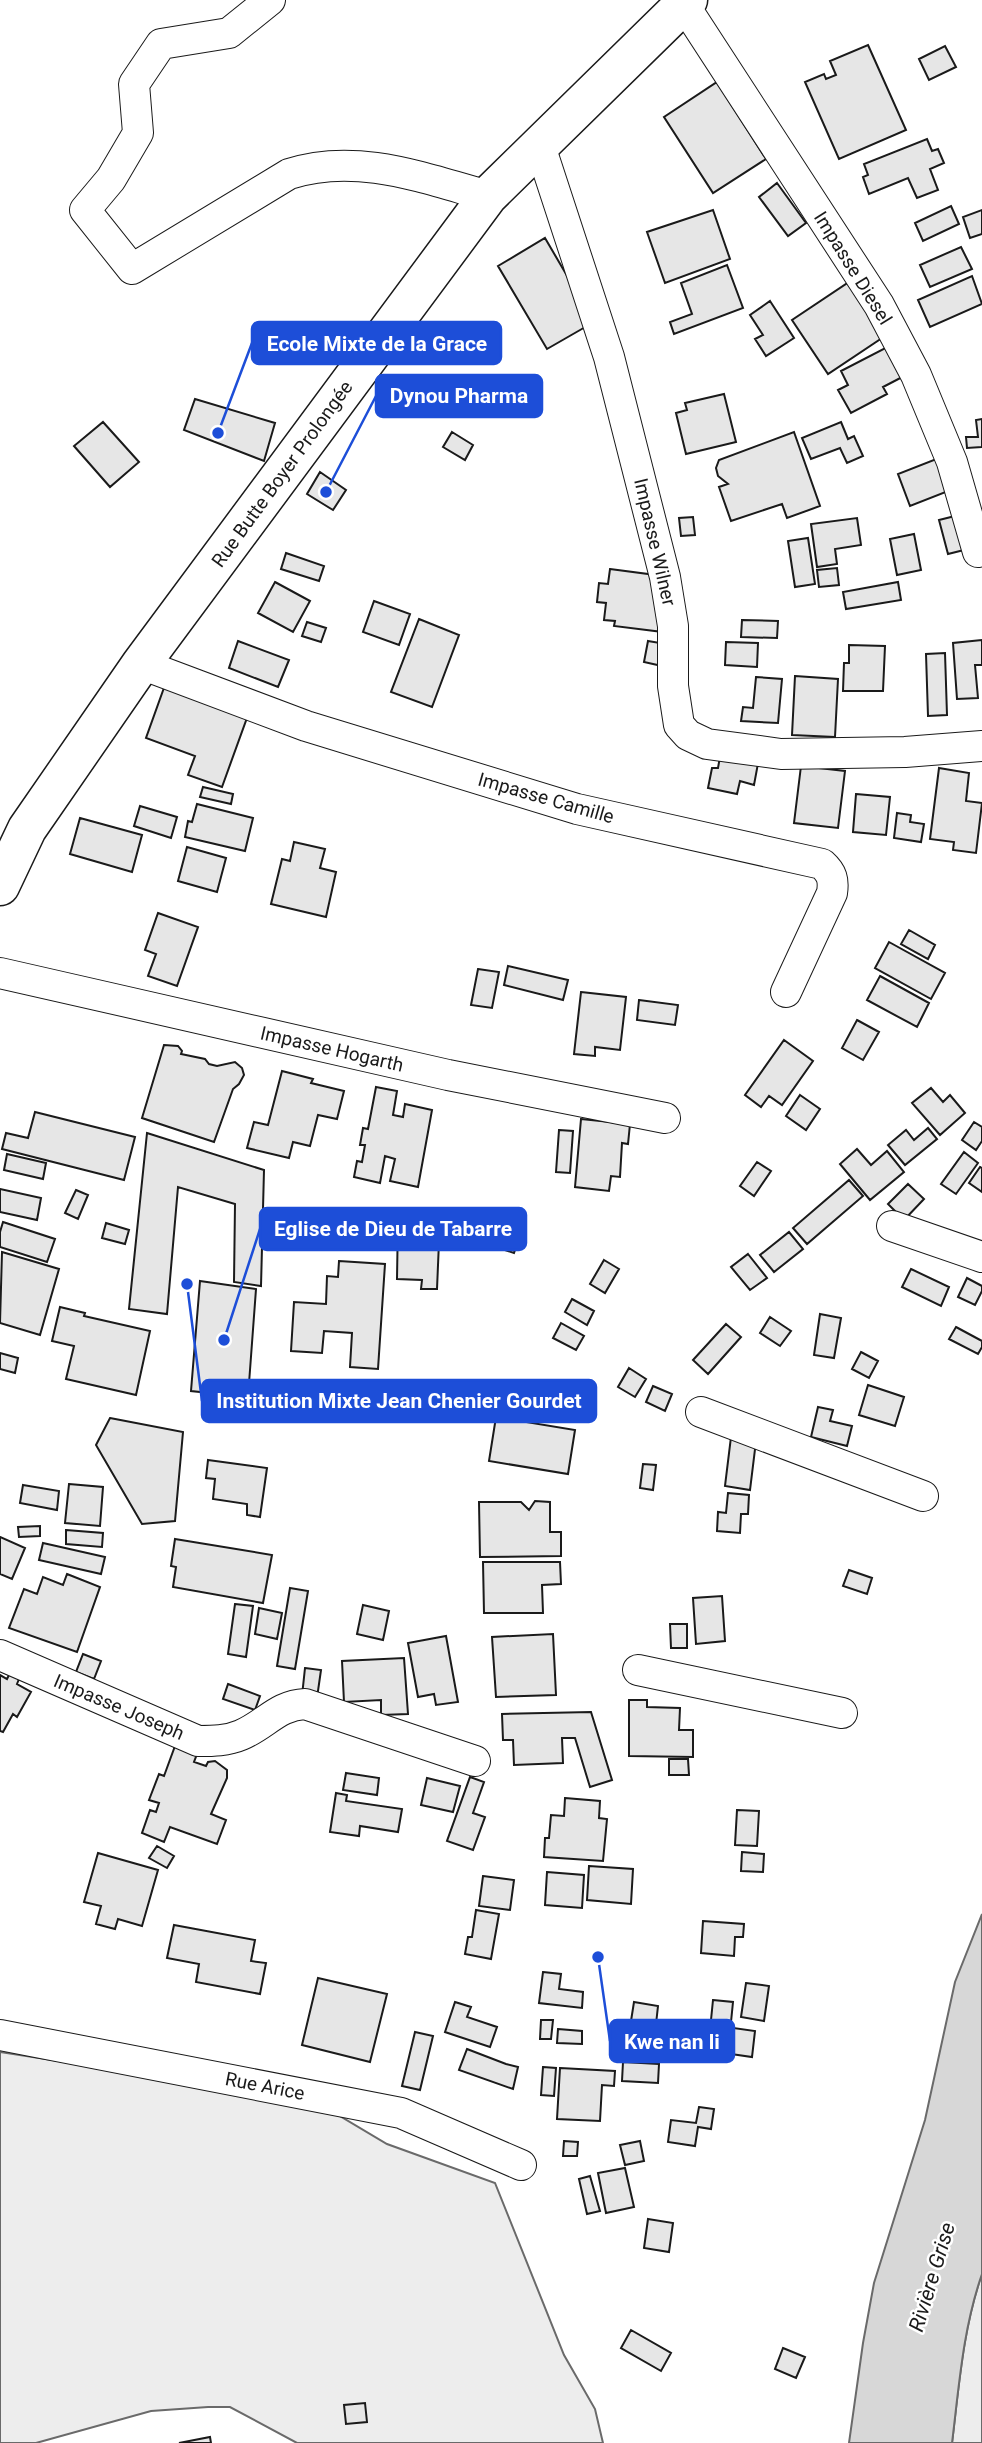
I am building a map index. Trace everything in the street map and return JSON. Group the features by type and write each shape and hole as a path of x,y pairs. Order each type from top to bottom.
{"street":[{"path":"270,0 229,33 161,44 134,84 138,133 111,179 85,211 132,269 289,174 312,166 341,164 398,171 488,196"},
{"name":"Rue Butte Boyer Prolongée","path":"0,887 27,828 141,664 488,196 686,2"},
{"name":"Impasse Diesel","path":"686,2 879,304 916,375 952,462 978,552"},
{"name":"Impasse Wilner","path":"540,146 609,357 665,577 673,626 673,686 679,725 688,735 707,744 781,754 905,752 982,746"},
{"name":"Impasse Camille","path":"141,664 306,726 577,809 822,864 830,871 834,882 832,893 786,992"},
{"name":"Impasse Hogarth","path":"0,973 448,1075 665,1118"},
{"path":"892,1226 982,1256"},
{"path":"701,1412 923,1496"},
{"name":"Impasse Joseph","path":"0,1655 198,1741 224,1740 243,1734 281,1709 292,1704 304,1704 475,1761"},
{"path":"638,1670 842,1713"},
{"name":"Rue Arice","path":"0,2035 401,2113 521,2165"}],"shaded area":[{"path":"0,2052 228,2087 338,2115 387,2144 495,2183 564,2355 595,2409 603,2443 297,2443 230,2407 208,2407 151,2411 36,2443 0,2443"},
{"path":"982,2274 982,2443 952,2443 966,2336"}],"water":[{"name":"Rivière Grise","path":"982,1914 982,2274 966,2336 952,2443 849,2443 874,2283 925,2120 955,1982"}],"building":[{"path":"868,45 906,130 839,159 805,82 824,74 826,79 836,75 830,61"},
{"path":"945,46 956,67 929,80 919,59"},
{"path":"717,82 766,159 713,193 664,117"},
{"path":"927,139 932,151 938,149 944,163 930,169 938,190 917,198 908,178 869,194 863,177 868,175 864,164"},
{"path":"777,183 806,223 788,236 759,197"},
{"path":"951,206 959,224 923,241 915,223"},
{"path":"713,210 730,259 665,283 647,232"},
{"path":"982,210 982,234 970,238 963,217"},
{"path":"545,238 594,322 547,349 498,266"},
{"path":"961,247 972,269 930,287 920,265"},
{"path":"727,265 743,308 674,334 670,322 692,314 681,283"},
{"path":"972,276 982,304 930,327 918,300"},
{"path":"852,280 888,334 828,374 792,320"},
{"path":"770,301 794,338 766,356 755,339 763,335 750,315"},
{"path":"895,343 910,373 883,387 887,394 851,413 838,390 848,385 841,371"},
{"path":"724,394 736,442 686,454 676,413 687,410 685,403"},
{"path":"195,399 275,423 264,461 184,430"},
{"path":"982,419 982,447 967,448 966,437 978,437 976,420"},
{"path":"103,422 139,462 110,487 74,446"},
{"path":"841,422 848,439 854,436 863,456 847,463 840,448 811,459 802,438"},
{"path":"452,432 473,445 465,460 443,447"},
{"path":"794,432 820,506 787,518 782,504 731,521 719,487 728,484 718,476 716,468 719,460"},
{"path":"944,456 956,488 910,506 898,474"},
{"path":"320,472 346,490 333,510 307,494"},
{"path":"963,514 972,548 948,554 939,520"},
{"path":"693,517 695,535 681,536 679,518"},
{"path":"857,518 861,545 835,549 837,564 817,567 811,524"},
{"path":"914,534 921,570 897,575 890,539"},
{"path":"808,538 815,584 795,587 788,541"},
{"path":"286,553 324,566 319,581 281,569"},
{"path":"837,568 839,585 819,587 817,570"},
{"path":"610,569 663,576 671,633 614,626 615,621 604,620 606,603 597,602 599,583 608,584"},
{"path":"275,582 310,601 293,632 258,613"},
{"path":"898,582 901,600 846,609 843,592"},
{"path":"374,601 410,614 399,645 363,632"},
{"path":"419,619 459,635 432,707 391,692"},
{"path":"742,620 778,621 777,638 741,637"},
{"path":"307,622 326,628 321,642 302,636"},
{"path":"982,640 982,665 975,665 978,698 957,699 953,643"},
{"path":"238,641 289,660 278,687 229,668"},
{"path":"648,641 666,644 662,666 644,662"},
{"path":"726,642 758,643 757,667 725,665"},
{"path":"849,645 885,646 883,691 843,691 844,663 849,663"},
{"path":"945,653 947,715 928,716 926,654"},
{"path":"795,676 838,679 835,737 792,735"},
{"path":"756,677 782,679 778,723 741,721 743,707 753,708"},
{"path":"165,685 248,715 222,787 188,775 195,756 146,738"},
{"path":"721,751 759,758 754,785 740,781 737,794 708,788 712,768 718,768"},
{"path":"801,766 845,771 838,828 794,823"},
{"path":"939,768 969,773 966,801 982,803 976,853 953,850 954,842 930,839"},
{"path":"203,787 233,794 231,804 200,797"},
{"path":"856,794 890,797 886,835 853,832"},
{"path":"197,804 253,818 245,851 185,837 188,821 192,822"},
{"path":"140,806 177,817 171,838 134,826"},
{"path":"897,813 911,815 910,822 924,824 921,842 894,838"},
{"path":"80,818 142,835 132,872 70,854"},
{"path":"294,842 325,849 320,868 336,872 326,917 271,904 282,859 290,861"},
{"path":"187,847 226,858 217,892 178,881"},
{"path":"158,913 198,927 177,986 148,976 156,954 145,950"},
{"path":"909,930 935,945 928,959 901,944"},
{"path":"889,942 945,973 931,999 875,968"},
{"path":"508,966 568,980 563,1000 504,985"},
{"path":"478,969 499,972 492,1008 471,1005"},
{"path":"880,976 929,1003 917,1027 867,1000"},
{"path":"581,992 626,997 620,1050 595,1047 595,1056 574,1054"},
{"path":"639,1000 678,1005 675,1025 637,1020"},
{"path":"857,1020 879,1032 863,1060 842,1048"},
{"path":"784,1040 813,1061 782,1105 769,1096 761,1107 745,1095"},
{"path":"164,1045 178,1046 181,1054 205,1059 209,1064 217,1066 235,1062 242,1068 244,1075 233,1089 214,1142 142,1118"},
{"path":"282,1071 313,1079 311,1083 344,1091 337,1119 318,1115 310,1146 293,1142 289,1158 247,1148 254,1122 268,1125"},
{"path":"376,1087 397,1091 393,1115 403,1117 405,1104 432,1110 418,1187 390,1181 395,1159 385,1156 380,1183 354,1177 357,1161 362,1162 365,1145 360,1145 363,1128 368,1129"},
{"path":"931,1088 943,1102 950,1095 965,1113 940,1135 912,1103"},
{"path":"800,1095 820,1109 806,1130 786,1116"},
{"path":"35,1112 135,1137 124,1180 2,1149 6,1133 28,1138"},
{"path":"581,1119 630,1124 628,1144 622,1143 620,1177 611,1176 609,1191 575,1187"},
{"path":"974,1122 982,1127 982,1141 976,1150 962,1140"},
{"path":"928,1128 937,1139 905,1165 888,1145 906,1130 914,1140"},
{"path":"559,1130 573,1131 570,1173 556,1172"},
{"path":"147,1133 264,1170 261,1286 234,1282 235,1204 178,1187 167,1314 129,1309"},
{"path":"857,1149 871,1165 887,1151 904,1172 870,1200 840,1164"},
{"path":"964,1152 978,1163 956,1194 941,1184"},
{"path":"7,1154 46,1163 43,1179 4,1170"},
{"path":"757,1162 771,1171 754,1196 740,1186"},
{"path":"980,1167 982,1168 982,1192 969,1183"},
{"path":"849,1180 863,1196 807,1244 793,1228"},
{"path":"908,1184 924,1199 904,1220 888,1204"},
{"path":"0,1189 41,1198 37,1220 0,1212"},
{"path":"76,1190 88,1195 78,1219 65,1213"},
{"path":"398,1217 440,1218 437,1289 421,1289 422,1280 397,1279"},
{"path":"3,1222 55,1239 47,1262 0,1247"},
{"path":"511,1222 523,1226 514,1253 502,1249"},
{"path":"106,1223 129,1230 125,1244 102,1238"},
{"path":"789,1232 803,1249 774,1272 760,1255"},
{"path":"2,1252 59,1269 40,1335 0,1323"},
{"path":"748,1254 767,1278 750,1290 731,1267"},
{"path":"604,1260 619,1269 605,1293 590,1284"},
{"path":"339,1261 385,1264 378,1369 350,1367 352,1333 324,1331 322,1353 291,1351 294,1302 326,1304 327,1276 338,1277"},
{"path":"911,1269 949,1287 941,1306 902,1287"},
{"path":"967,1278 982,1286 975,1305 958,1297"},
{"path":"200,1281 256,1289 248,1397 191,1391"},
{"path":"572,1299 594,1311 587,1325 565,1312"},
{"path":"60,1307 85,1313 84,1316 150,1331 136,1395 66,1379 74,1346 52,1341"},
{"path":"820,1314 841,1318 834,1358 814,1355"},
{"path":"770,1317 791,1331 780,1346 760,1333"},
{"path":"561,1323 584,1336 576,1350 553,1338"},
{"path":"726,1324 741,1337 708,1374 693,1360"},
{"path":"956,1327 982,1341 978,1354 949,1339"},
{"path":"861,1352 878,1361 869,1378 852,1369"},
{"path":"0,1353 18,1358 15,1373 0,1369"},
{"path":"629,1368 646,1379 635,1397 618,1387"},
{"path":"868,1385 904,1397 895,1426 859,1415"},
{"path":"653,1386 672,1394 665,1411 646,1402"},
{"path":"818,1407 833,1410 830,1421 852,1426 847,1446 811,1437"},
{"path":"496,1417 575,1430 568,1474 489,1461"},
{"path":"110,1418 183,1432 175,1521 142,1524 96,1445"},
{"path":"731,1437 756,1441 750,1490 725,1486"},
{"path":"208,1460 267,1468 260,1517 247,1515 247,1504 213,1499 215,1479 206,1478"},
{"path":"643,1464 656,1465 653,1490 640,1488"},
{"path":"69,1484 103,1487 100,1526 65,1523"},
{"path":"23,1485 59,1491 57,1510 20,1503"},
{"path":"728,1493 749,1495 748,1514 741,1514 740,1533 717,1531 718,1512 726,1513"},
{"path":"535,1501 550,1502 550,1532 561,1532 561,1556 480,1557 479,1502 521,1502 529,1510"},
{"path":"40,1526 40,1536 19,1537 18,1527"},
{"path":"66,1530 103,1533 102,1547 66,1544"},
{"path":"0,1537 25,1548 12,1579 0,1574"},
{"path":"175,1539 272,1555 263,1603 173,1587 176,1567 171,1566"},
{"path":"43,1543 105,1557 101,1574 39,1560"},
{"path":"483,1562 560,1562 561,1584 542,1585 543,1613 484,1613"},
{"path":"849,1570 872,1578 867,1594 843,1586"},
{"path":"67,1574 100,1587 77,1652 9,1628 24,1589 37,1594 43,1577 63,1585"},
{"path":"290,1588 308,1591 295,1669 277,1666"},
{"path":"722,1596 725,1641 696,1644 693,1598"},
{"path":"235,1604 253,1606 246,1657 228,1654"},
{"path":"363,1605 389,1611 383,1640 357,1634"},
{"path":"259,1608 282,1613 277,1639 255,1634"},
{"path":"670,1624 687,1624 687,1648 671,1648"},
{"path":"553,1634 556,1695 496,1697 492,1637"},
{"path":"446,1636 458,1702 436,1705 434,1694 418,1697 408,1643"},
{"path":"83,1654 101,1661 94,1679 76,1672"},
{"path":"404,1658 408,1714 381,1715 381,1700 344,1702 342,1661"},
{"path":"305,1668 321,1670 317,1698 302,1696"},
{"path":"10,1673 19,1679 17,1684 31,1692 17,1717 13,1714 3,1732 0,1731 0,1675 7,1679"},
{"path":"228,1684 260,1696 255,1710 223,1699"},
{"path":"629,1700 647,1700 647,1707 680,1708 679,1730 693,1730 693,1757 629,1756"},
{"path":"591,1712 612,1780 590,1787 575,1738 562,1738 563,1763 514,1765 513,1740 503,1740 502,1714"},
{"path":"175,1746 197,1754 194,1762 206,1766 208,1762 215,1761 227,1770 227,1778 211,1814 226,1820 217,1844 170,1827 164,1842 142,1833 150,1810 156,1812 159,1803 149,1800 159,1774 164,1776"},
{"path":"669,1759 688,1759 689,1775 669,1775"},
{"path":"346,1773 379,1778 377,1795 343,1790"},
{"path":"470,1777 484,1782 473,1813 485,1817 473,1850 447,1841"},
{"path":"427,1778 460,1786 453,1812 421,1805"},
{"path":"336,1793 347,1795 346,1801 402,1809 398,1832 360,1826 359,1836 330,1832"},
{"path":"565,1798 600,1801 599,1818 607,1819 603,1861 544,1857 545,1838 549,1838 551,1815 564,1816"},
{"path":"737,1810 759,1811 757,1846 735,1845"},
{"path":"157,1846 174,1856 167,1868 149,1858"},
{"path":"742,1852 764,1854 763,1872 741,1871"},
{"path":"98,1853 158,1870 142,1926 118,1919 115,1929 96,1924 101,1906 84,1902"},
{"path":"589,1866 633,1869 631,1904 587,1900"},
{"path":"547,1872 584,1875 582,1908 545,1905"},
{"path":"483,1876 514,1880 510,1910 479,1906"},
{"path":"476,1910 499,1914 491,1959 465,1954 468,1937 472,1937"},
{"path":"703,1921 744,1924 743,1937 735,1937 734,1956 701,1953"},
{"path":"174,1925 255,1940 251,1961 266,1963 260,1994 196,1982 199,1964 167,1958"},
{"path":"543,1972 561,1974 559,1989 583,1992 582,2008 539,2003"},
{"path":"318,1978 387,1994 370,2062 302,2045"},
{"path":"746,1983 769,1986 764,2021 741,2017"},
{"path":"713,2000 733,2002 731,2022 711,2020"},
{"path":"455,2002 471,2007 467,2017 497,2027 490,2047 445,2032"},
{"path":"634,2002 658,2006 656,2024 631,2021"},
{"path":"541,2020 553,2020 551,2039 540,2039"},
{"path":"691,2022 755,2031 752,2057 717,2052 718,2044 689,2040"},
{"path":"558,2029 582,2031 582,2044 557,2043"},
{"path":"415,2032 433,2036 420,2090 402,2086"},
{"path":"467,2049 518,2067 513,2089 459,2070"},
{"path":"623,2062 659,2064 658,2083 622,2081"},
{"path":"543,2067 556,2068 554,2096 541,2095"},
{"path":"560,2068 615,2071 614,2086 602,2085 600,2121 557,2119"},
{"path":"699,2107 714,2109 711,2129 698,2127 695,2146 668,2142 671,2120 696,2123"},
{"path":"564,2141 578,2142 577,2156 563,2156"},
{"path":"640,2141 644,2161 625,2165 620,2145"},
{"path":"625,2168 634,2207 606,2213 598,2173"},
{"path":"590,2176 600,2211 587,2214 579,2179"},
{"path":"648,2219 673,2223 669,2252 644,2248"},
{"path":"631,2330 671,2353 661,2371 621,2348"},
{"path":"783,2348 805,2357 796,2378 775,2369"},
{"path":"365,2403 367,2422 346,2424 344,2405"},
{"path":"210,2437 211,2443 179,2443"}],"place":[{"name":"Ecole Mixte de la Grace","path":"218,433"},
{"name":"Dynou Pharma","path":"326,492"},
{"name":"Institution Mixte Jean Chenier Gourdet","path":"187,1284"},
{"name":"Eglise de Dieu de Tabarre","path":"224,1340"},
{"name":"Kwe nan li","path":"598,1957"}]}
